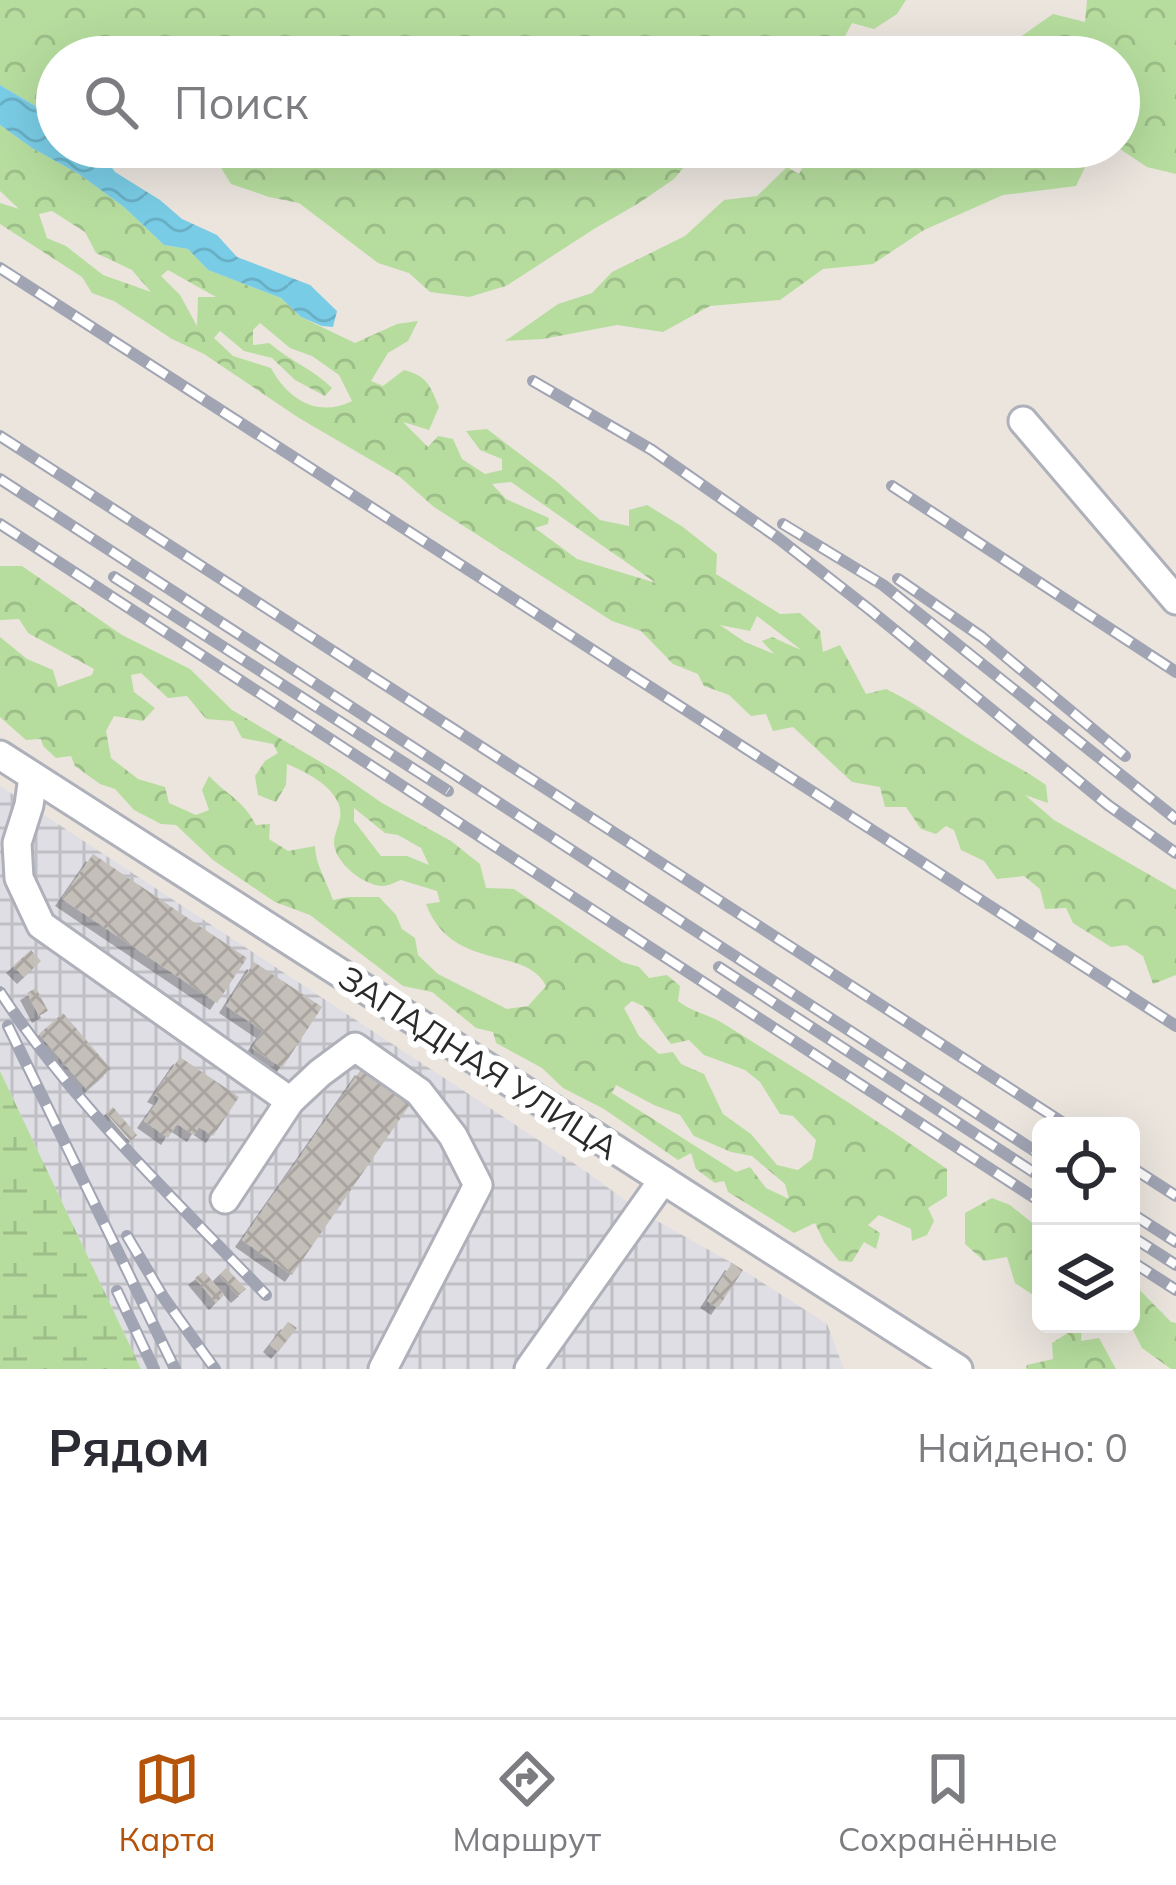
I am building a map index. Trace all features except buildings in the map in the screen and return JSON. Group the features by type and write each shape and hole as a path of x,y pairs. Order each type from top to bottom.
{"street":[{"path":"1023,421 1176,599"},
{"name":"ЗАПАДНАЯ УЛИЦА","path":"0,755 958,1369"},
{"path":"33,776 17,843 19,878 41,925 290,1101"},
{"path":"225,1198 290,1101 355,1048 419,1092 453,1136 478,1185 383,1369"},
{"path":"529,1369 663,1180"}],"shaded area":[{"path":"0,786 641,1212 827,1324 844,1369 141,1369 0,1071"}],"green space":[{"path":"0,0 906,0 897,14 874,29 852,23 845,36 36,36 36,106 0,85"},
{"path":"1087,0 1176,0 1176,174 1140,162 1140,36 1022,36 1053,14 1085,22"},
{"path":"0,125 36,150 36,168 68,168 124,207 164,245 188,249 208,270 281,298 301,317 355,343 397,324 418,321 408,341 388,353 371,381 383,386 404,370 427,382 439,407 429,430 403,422 428,447 438,436 453,439 462,459 485,474 502,470 502,459 480,450 466,431 487,429 600,520 629,526 629,510 647,505 683,527 717,554 716,574 780,614 800,613 820,631 823,652 840,645 866,694 886,689 1029,774 1046,785 1048,803 1025,795 1054,820 1176,890 1176,975 1153,984 1143,956 1126,945 1111,947 1073,923 1066,908 1045,909 1040,889 1024,876 997,879 984,861 961,850 954,830 946,826 936,834 921,829 906,807 885,807 880,787 852,782 793,727 773,731 766,714 751,716 729,695 704,686 698,674 673,664 641,631 612,621 434,507 400,477 299,418 204,354 92,293 82,277 0,224 0,203 19,209 0,191","holes":["52,211 85,232 96,253 132,270 151,292 103,275 66,246 47,238 39,214","168,270 216,297 198,297 197,326 180,295 161,276","260,323 290,348 312,356 339,375 352,401 327,408 305,403 286,389 271,368 233,356 214,338 220,331 244,351 272,358 295,380 325,396 332,388 317,376 269,343 253,345 253,330","511,482 656,583 577,559 535,528 548,524 549,518 506,499 492,484","757,616 801,650 772,637 762,641 774,654 720,625 750,631"]},
{"path":"221,168 683,168 639,203 506,286 469,297 430,292 409,273 378,263 299,203 231,184"},
{"path":"786,168 799,174 802,168 1085,168 1076,186 1003,195 924,230 873,264 823,269 780,300 710,306 663,332 617,325 505,341 558,304 592,293 612,272 685,236 724,200 757,196"},
{"path":"0,566 22,566 122,635 190,669 232,710 451,841 480,864 486,888 514,889 622,962 639,967 649,978 667,975 680,986 678,1001 744,1036 947,1169 947,1196 928,1208 934,1221 927,1235 912,1241 911,1229 879,1215 868,1225 880,1233 876,1249 864,1242 852,1262 839,1261 815,1223 794,1233 728,1192 724,1181 715,1183 696,1169 691,1153 678,1160 604,1109 563,1088 542,1068 496,1043 493,1032 476,1028 432,992 403,986 310,915 275,902 213,860 176,825 161,824 134,810 115,789 75,766 71,756 56,758 41,739 26,740 0,717 0,637 27,659 53,670 58,687 92,675 94,669 28,633 19,619 0,620","holes":["141,673 168,698 187,696 206,719 233,721 242,738 273,744 278,753 255,776 258,795 276,802 286,785 287,764 318,780 339,805 334,843 339,858 352,872 375,885 401,880 437,891 440,902 426,904 438,926 453,940 522,966 546,986 528,1006 507,1009 438,974 418,955 415,938 402,929 379,897 333,900 315,846 288,851 269,839 270,824 256,825 240,803 209,776 202,790 209,810 196,815 169,803 165,787 138,779 111,758 106,731 114,716 143,721 155,708 134,692 131,675","354,808 385,833 421,848 429,865 407,856 381,856 354,821","632,1001 643,1006 671,1044 689,1040 704,1055 745,1070 760,1082 780,1114 793,1116 816,1140 812,1159 798,1170 777,1165 751,1134 723,1114 704,1074 681,1064 673,1052 659,1054 639,1036 624,1008","616,1085 680,1115 694,1136 752,1156 785,1184 789,1199 766,1188 750,1167 736,1172 612,1093"]},
{"path":"0,1071 141,1369 0,1369"},
{"path":"992,1198 1032,1223 1032,1294 1015,1283 1007,1257 984,1261 965,1244 965,1213"},
{"path":"1140,1290 1176,1323 1176,1369 1142,1348 1134,1333 1140,1333"},
{"path":"1068,1333 1081,1333 1081,1341 1099,1338 1116,1369 1026,1369 1053,1359 1052,1343"}],"water":[{"path":"0,85 36,106 36,150 32,148 0,125"},
{"path":"68,168 112,168 182,219 217,235 237,257 310,285 337,311 333,327 301,317 281,298 208,270 188,249 164,245"}],"railway":[{"path":"0,268 1176,1026"},
{"path":"533,381 652,450 778,538 1108,805 1176,853"},
{"path":"0,436 1054,1117"},
{"path":"0,479 1032,1149"},
{"path":"892,486 1176,672"},
{"path":"0,524 1032,1196"},
{"path":"783,524 883,585 1176,819"},
{"path":"114,577 448,791"},
{"path":"898,579 982,637 1125,756"},
{"path":"719,967 1032,1171"},
{"path":"0,992 92,1112 266,1295"},
{"path":"8,1026 175,1369"},
{"path":"1140,1173 1176,1196"},
{"path":"1140,1219 1176,1242"},
{"path":"127,1236 215,1369"},
{"path":"1140,1242 1176,1265"},
{"path":"1140,1267 1176,1290"},
{"path":"117,1291 154,1369"}]}
